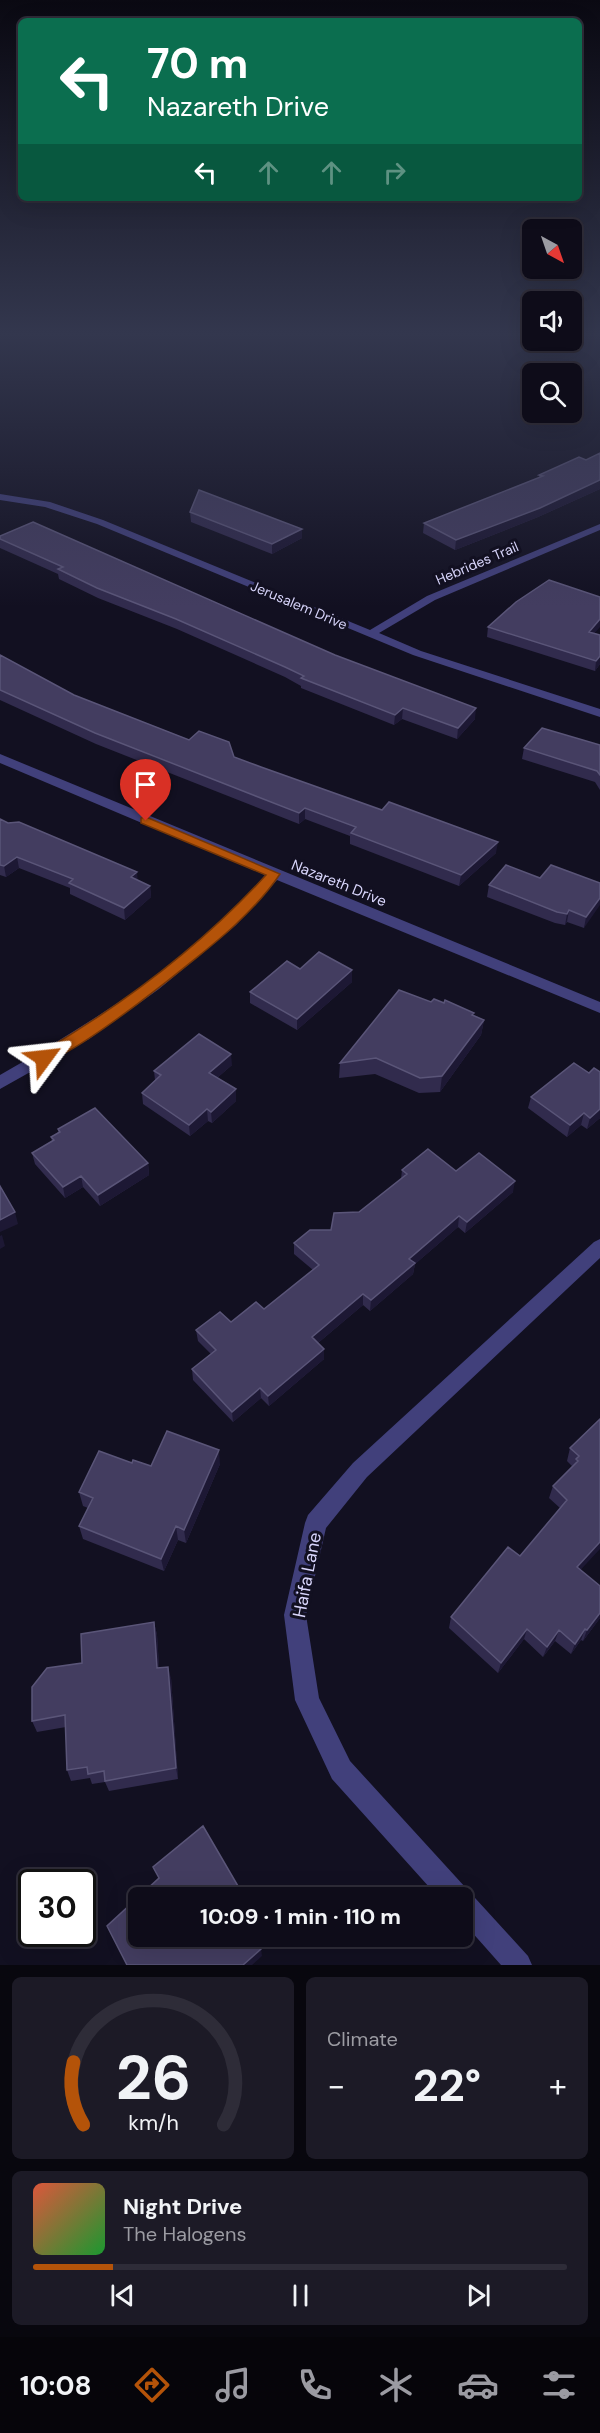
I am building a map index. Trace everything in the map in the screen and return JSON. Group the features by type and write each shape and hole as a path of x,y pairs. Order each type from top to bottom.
{"street":[{"name":"Jerusalem Drive","path":"0,497 47,504 100,522 370,634 501,682 600,713"},
{"name":"Hebrides Trail","path":"370,634 431,598 600,526"},
{"name":"Nazareth Drive","path":"0,758 600,1008"},
{"path":"0,1083 83,1035 154,985 231,922 274,874"},
{"name":"Haifa Lane","path":"448,1887 340,1770 307,1700 295,1615 316,1523 360,1470 600,1247"},
{"path":"473,1914 519,1965"}],"building":[{"path":"600,453 600,480 540,508 456,540 424,523 543,476 539,475 579,457 586,460"},
{"path":"199,490 302,529 272,544 190,512"},
{"path":"33,522 335,655 476,708 458,728 403,708 395,715 301,678 304,676 285,667 176,619 97,588 58,569 63,567 0,539 0,536"},
{"path":"549,580 600,597 600,619 589,632 600,635 600,656 596,661 488,627 516,602"},
{"path":"0,655 74,695 189,740 199,731 229,742 234,757 382,810 389,802 498,842 461,875 351,833 356,827 305,808 299,813 95,733 0,690"},
{"path":"542,728 600,745 600,775 597,771 524,748"},
{"path":"0,819 8,823 19,822 137,872 131,877 150,886 124,908 69,883 73,879 17,857 4,866 0,865"},
{"path":"506,865 540,878 551,865 600,883 600,898 586,917 569,910 567,914 557,912 489,885"},
{"path":"319,952 352,970 297,1019 250,992 287,961 300,969"},
{"path":"399,990 431,1002 434,999 444,1003 445,1000 484,1020 442,1076 420,1078 376,1058 340,1063"},
{"path":"199,1034 231,1054 209,1073 236,1089 211,1112 207,1109 189,1125 142,1093 161,1075 154,1071"},
{"path":"574,1063 589,1073 594,1068 600,1072 600,1109 590,1118 584,1113 570,1125 531,1097"},
{"path":"95,1108 148,1163 98,1195 81,1176 63,1187 32,1153 54,1140 51,1137 60,1132 58,1129"},
{"path":"428,1149 456,1171 479,1153 515,1181 467,1222 459,1216 409,1259 415,1263 371,1300 363,1294 312,1337 324,1349 268,1396 260,1388 232,1412 192,1369 216,1350 196,1330 220,1312 231,1322 256,1302 264,1309 319,1265 294,1243 310,1230 331,1230 334,1213 359,1212 407,1174 402,1170"},
{"path":"0,1186 15,1212 0,1220"},
{"path":"600,1419 600,1542 577,1567 600,1586 600,1613 575,1644 559,1630 547,1647 527,1629 501,1663 451,1617 508,1547 520,1556 567,1500 553,1486 578,1461 576,1459 579,1456 570,1448"},
{"path":"167,1431 219,1450 184,1530 176,1526 161,1559 79,1526 93,1498 79,1492 99,1451 132,1463 133,1460 151,1466"},
{"path":"154,1622 157,1668 168,1667 176,1768 105,1781 104,1771 88,1774 87,1767 67,1770 65,1715 32,1721 32,1687 47,1668 82,1663 81,1634"},
{"path":"203,1826 239,1887 149,1887 159,1878 153,1867"},
{"path":"128,1907 128,1947 260,1947 261,1949 243,1965 127,1965 107,1926"}],"route":[{"path":"44,1058 83,1035 154,985 231,922 274,874 146,821"}]}
